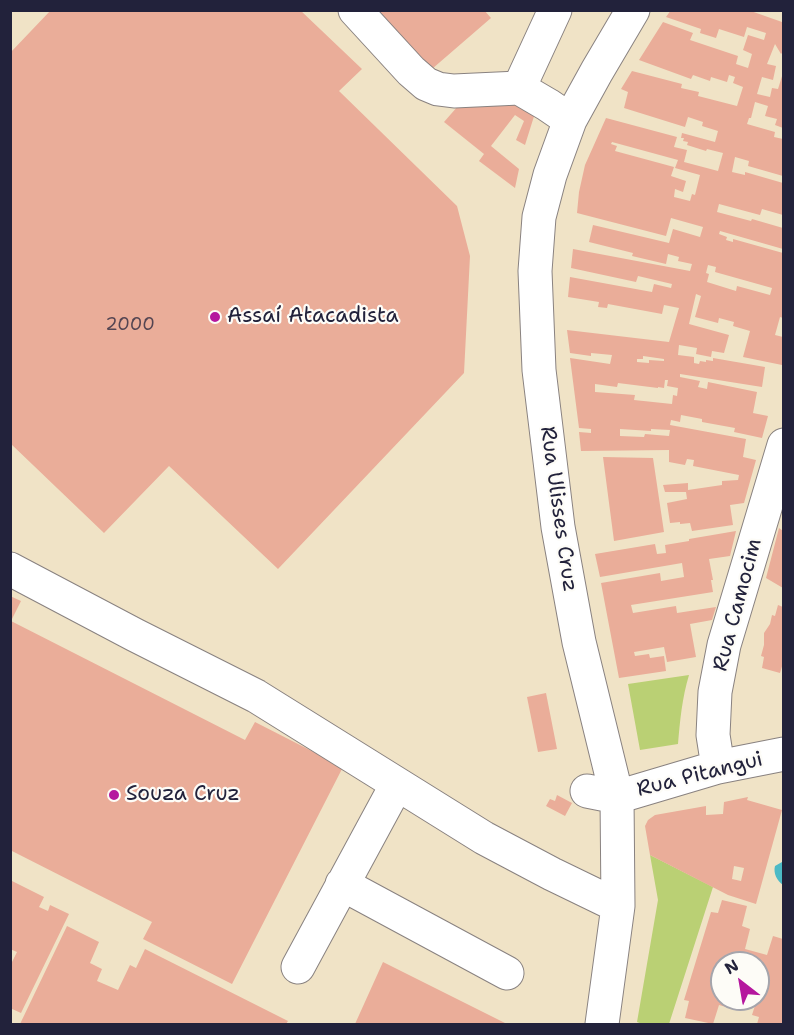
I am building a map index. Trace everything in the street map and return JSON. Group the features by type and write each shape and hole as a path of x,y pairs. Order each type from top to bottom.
{"street":[{"path":"355,10 411,71 426,84 438,89 454,91 519,88 570,120"},
{"name":"Rua Ulisses Cruz","path":"602,1024 618,906 579,642 558,527 539,370 535,271 539,217 550,175 570,120 633,10"},
{"path":"519,88 551,12"},
{"name":"Rua Camocim","path":"718,767 713,735 715,692 724,645 783,445"},
{"path":"10,569 256,696 484,838 618,906"},
{"name":"Rua Pitangui","path":"602,794 783,754"},
{"path":"298,967 397,784"},
{"path":"342,884 507,973"}],"green space":[{"path":"689,675 683,701 678,744 640,750 628,684"},
{"path":"650,855 713,887 669,1024 637,1022 658,900"}],"water":[{"path":"783,862 783,885 777,879 775,866"}],"building":[{"path":"51,10 300,10 362,69 339,91 457,206 470,256 464,373 278,569 169,466 104,533 10,443 10,53"},
{"path":"369,10 484,10 491,18 425,75"},
{"path":"671,10 748,10 782,22 783,17 783,52 781,54 775,44 767,64 776,66 773,80 762,77 757,94 770,97 772,88 778,89 783,73 783,128 775,125 777,119 765,116 768,106 755,102 747,124 775,132 774,137 783,139 783,176 748,166 749,161 735,157 732,172 745,175 745,172 783,183 783,215 762,209 760,215 719,204 717,212 783,228 783,249 720,231 719,234 727,237 726,240 733,242 733,239 783,253 783,318 780,317 775,335 783,337 782,365 743,357 750,331 733,326 734,322 719,318 718,323 695,317 701,296 696,294 689,324 729,335 724,353 712,351 711,357 696,354 697,348 679,345 678,355 694,357 694,363 699,364 700,361 713,361 713,358 765,367 762,387 680,374 680,377 700,381 698,387 707,389 708,382 757,392 753,413 768,416 762,438 734,432 735,428 702,422 702,419 681,415 680,422 671,420 670,425 746,439 743,457 756,460 744,503 730,505 733,525 692,531 690,523 670,523 667,503 687,499 686,492 665,492 663,485 688,483 688,490 722,485 722,481 738,480 739,475 693,466 694,460 687,459 685,465 669,462 669,450 581,451 579,432 591,433 591,429 579,428 570,358 610,364 612,355 591,353 591,356 570,353 567,330 669,342 679,308 664,305 662,314 608,304 607,308 598,307 599,302 568,297 570,277 652,292 654,284 671,288 672,284 638,276 636,282 571,268 573,249 690,271 692,264 678,261 679,257 668,254 666,264 589,242 593,225 669,243 673,229 700,237 703,227 671,218 666,236 577,213 585,165 606,118 677,137 674,147 687,150 684,162 718,171 723,153 687,145 688,142 681,138 682,133 715,142 718,131 702,126 703,122 688,117 685,127 624,108 628,92 621,89 632,71 682,84 681,88 699,92 698,96 737,106 743,87 733,83 735,77 729,75 727,82 711,77 710,81 693,75 691,79 639,60 663,22 693,33 690,40 738,56 736,64 748,68 752,54 743,50 748,35 764,40 766,33 747,27 744,37 719,29 716,38 700,33 701,29 666,17","holes":["612,142 678,160 675,168 700,175 695,195 692,194 690,201 674,197 675,189 683,192 686,181 671,176 674,167 615,151 617,146 611,144","708,265 716,267 715,272 772,288 770,295 737,286 736,291 707,282 709,274 706,273","643,356 664,359 664,361 637,362 637,359 643,359","665,380 668,380 667,386 678,388 677,396 673,395 672,404 634,400 635,395 595,392 595,384 617,387 618,383 664,388","620,429 670,430 669,436 645,434 644,437 620,436"]},
{"path":"521,99 536,110 525,145 516,140 524,121 515,115 491,146 519,169 515,188 479,161 484,154 444,122 458,106"},
{"path":"603,457 653,458 664,532 614,541"},
{"path":"779,528 783,531 783,588 766,578"},
{"path":"736,531 730,556 709,559 713,592 631,605 633,613 676,606 677,613 716,607 712,620 690,624 696,657 667,662 664,647 634,652 635,656 649,654 650,658 664,656 666,671 619,678 601,583 660,573 661,581 684,577 682,563 600,577 595,554 655,544 657,554 666,553 665,545"},
{"name":"Souza Cruz","path":"10,596 21,601 11,621 245,740 255,722 343,767 232,984 143,939 152,922 10,850"},
{"path":"778,605 783,607 783,663 780,673 762,668 764,657 761,656 764,633 770,624 772,615 775,616"},
{"path":"546,693 557,749 538,752 527,697"},
{"path":"557,795 572,803 565,816 546,806 550,799 555,801"},
{"path":"748,797 747,800 782,810 756,904 728,895 650,855 645,826 648,820 655,815 706,806 706,815 723,814 724,802","holes":["734,866 744,868 741,881 732,879"]},
{"path":"10,880 44,897 39,907 48,911 50,905 69,914 21,1013 10,1008 10,966 17,952 10,949"},
{"path":"722,900 747,906 742,926 750,929 745,949 752,951 710,951 710,1011 717,1011 713,1024 685,1018 689,1001 684,1000 711,912 718,913"},
{"path":"67,926 99,942 90,963 102,969 97,981 118,990 130,965 136,968 145,949 288,1021 286,1024 20,1024"},
{"path":"773,936 783,939 783,1024 757,1024 759,1017 752,1015 753,1011 770,1011 768,951"},
{"path":"383,962 507,1024 355,1024"}],"place":[{"name":"Assaí Atacadista","path":"215,317"},
{"name":"Souza Cruz","path":"114,795"}]}
